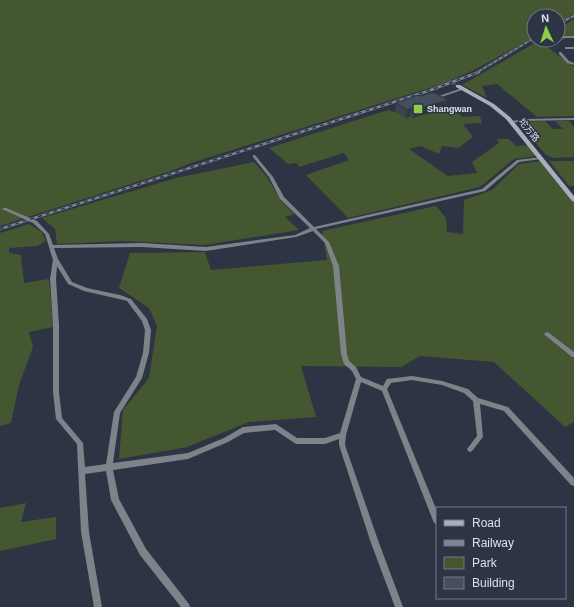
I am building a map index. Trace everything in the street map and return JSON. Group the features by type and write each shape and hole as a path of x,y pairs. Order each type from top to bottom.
{"main road":[{"name":"坨万路","path":"460,87 496,108 512,122 574,200"}],"street":[{"path":"566,48 574,48"},
{"path":"560,53 568,62 574,64"},
{"path":"431,98 438,98 460,87"},
{"path":"512,122 524,120 574,119"},
{"path":"254,156 271,178 282,198 327,242 336,266 344,354 346,362 354,368 359,379 343,435 342,446 375,543 399,607"},
{"path":"51,247 142,245 206,249 296,236 312,229 483,190 518,161 541,158"},
{"path":"4,210 34,222 47,234 55,259 70,283 86,290 130,300 145,320 148,330 146,352 139,378 117,412 109,466 115,500 144,552 186,607"},
{"path":"55,259 53,279 56,325 56,392 58,419 80,442 85,532 98,607"},
{"path":"547,334 574,355"},
{"path":"384,389 389,381 412,378 442,383 466,391 476,400 506,409 574,483"},
{"path":"359,379 384,389 436,518"},
{"path":"470,449 480,437 476,400"},
{"path":"81,471 188,456 226,440 243,430 276,427 296,441 325,441 343,435"}],"green space":[{"path":"0,0 574,0 574,14 566,18 566,8 526,8 526,41 474,70 442,84 191,163 171,171 0,226"},
{"path":"574,19 574,38 566,38 566,24"},
{"path":"526,48 549,48 574,67 574,116 537,117 497,84 482,86 487,98 462,85"},
{"path":"388,110 410,116 439,110 456,111 462,117 480,116 482,123 463,124 473,137 458,148 442,146 439,154 421,146 409,149 448,176 477,173 472,162 499,143 497,139 509,139 516,146 530,145 537,156 514,159 480,187 348,218 306,175 349,160 344,153 299,167 297,163 288,164 269,148"},
{"path":"545,121 553,129 563,129 555,121 569,121 574,127 574,157 554,158 546,155 520,124 526,122"},
{"path":"541,161 574,202 574,422 565,427 494,362 420,356 401,367 301,366 316,417 249,422 187,447 119,459 123,410 149,378 157,326 149,308 119,288 130,253 205,252 211,270 327,260 322,231 436,206 446,218 447,232 463,234 464,200 492,190 519,164"},
{"path":"549,161 574,161 574,186 569,186"},
{"path":"254,162 267,177 281,201 294,214 285,217 299,230 205,245 122,241 57,244 55,229 42,218 176,178"},
{"path":"29,224 42,232 46,241 37,246 9,248 9,253 21,255 24,283 49,279 53,327 29,332 33,347 19,385 11,423 0,426 0,233"},
{"path":"26,503 21,522 56,517 56,539 0,551 0,508"}],"building":[{"path":"435,93 448,100 414,110 411,108 407,110 396,103 418,95 420,96"}],"tunnel":[{"path":"448,80 458,86"}],"railway":[{"path":"566,20 574,16"},
{"path":"476,73 526,43"},
{"path":"0,229 428,91 479,72"}],"place":[{"name":"Shangwan","path":"418,109"}]}
